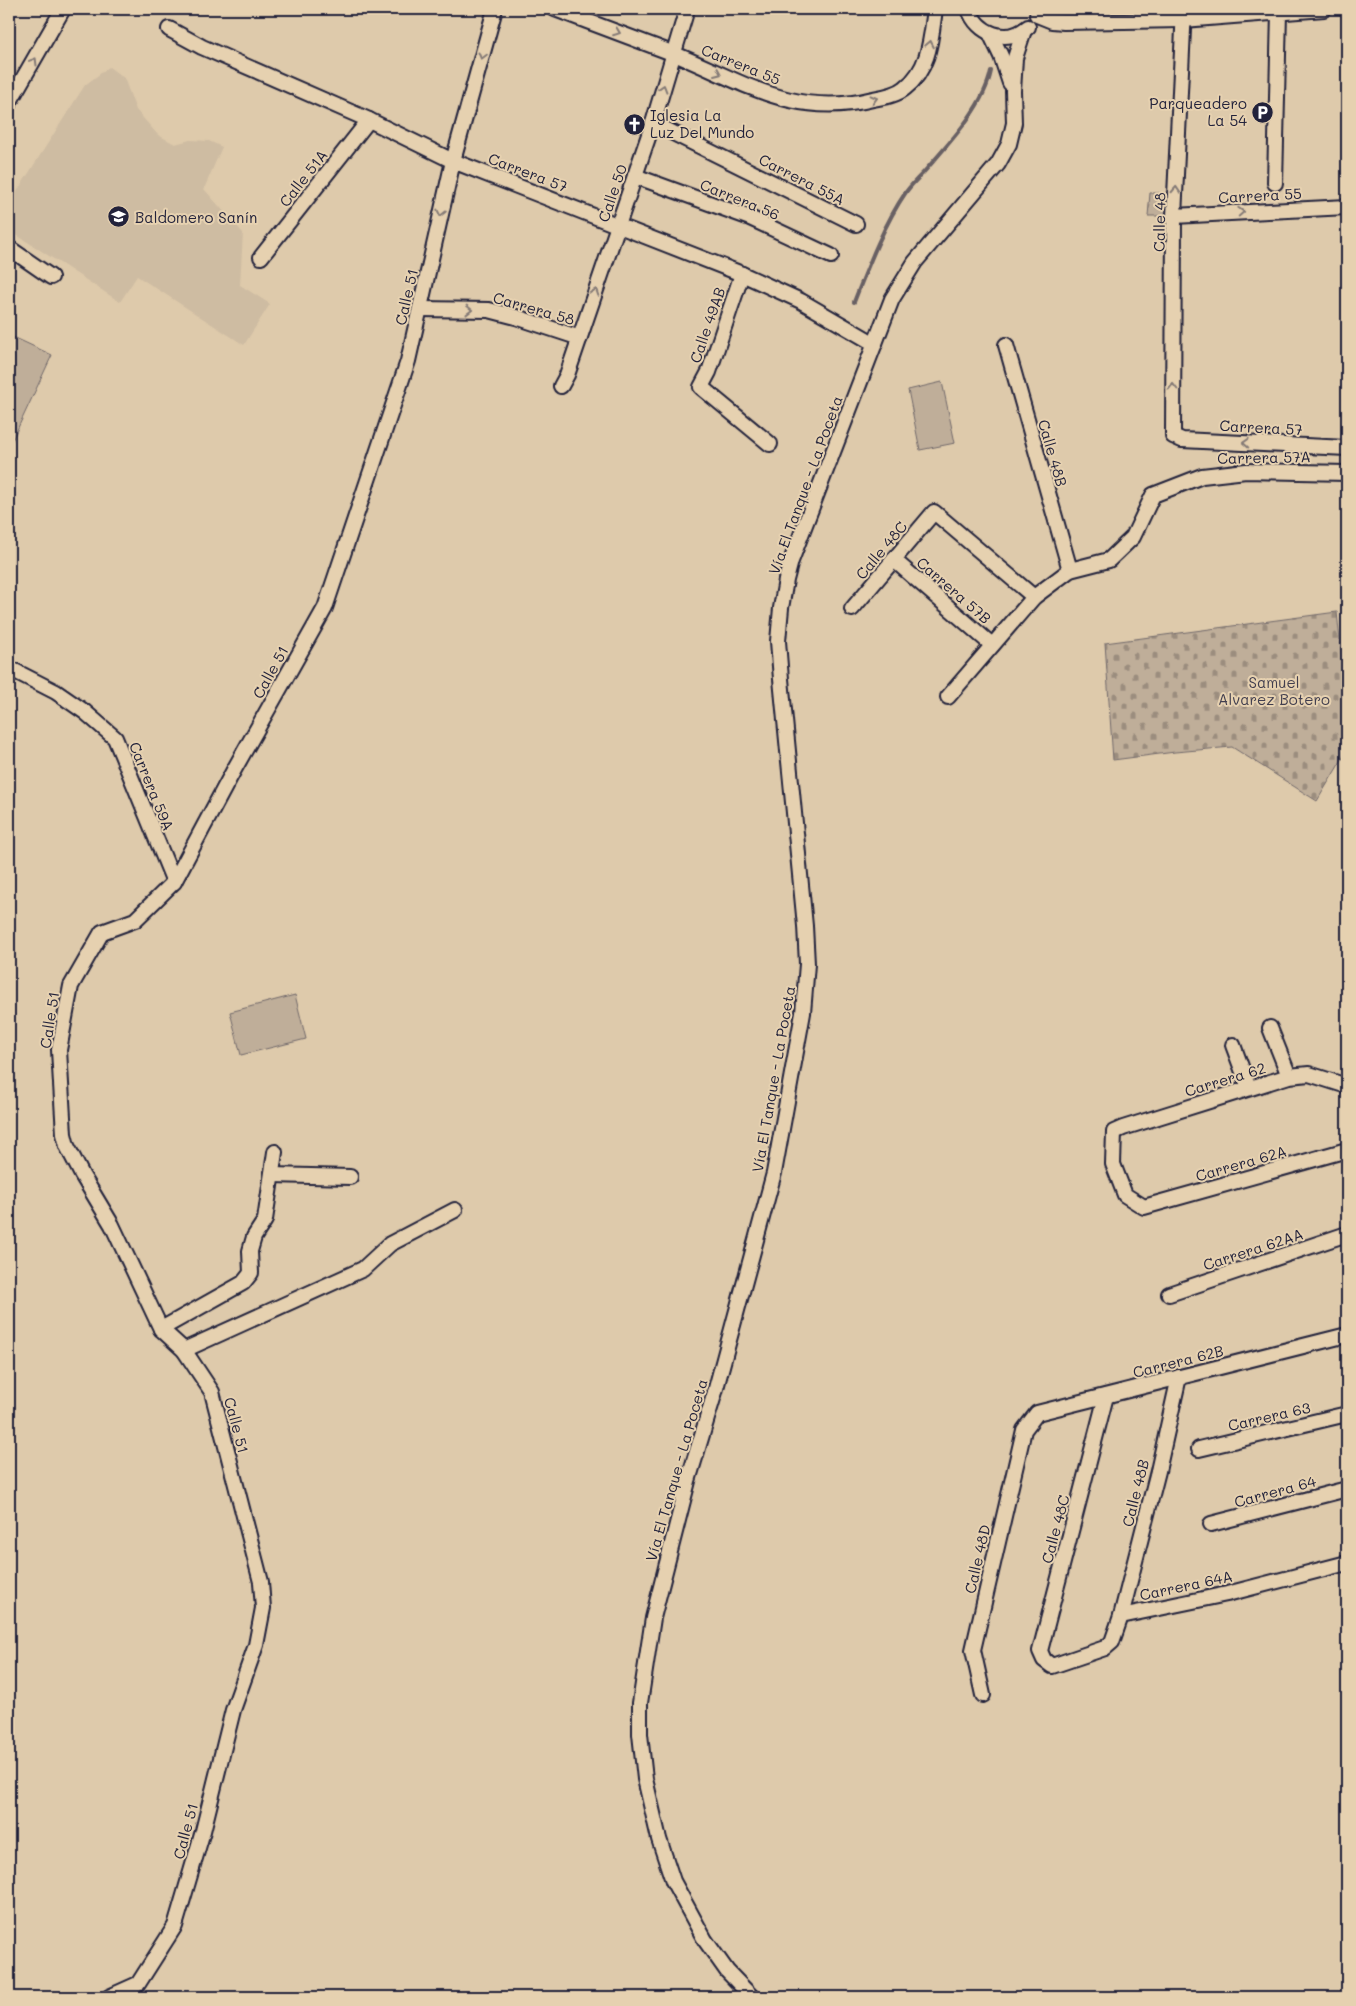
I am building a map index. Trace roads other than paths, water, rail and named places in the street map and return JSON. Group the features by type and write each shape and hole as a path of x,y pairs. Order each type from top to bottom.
{"street":[{"path":"9,103 63,9"},
{"name":"Calle 51","path":"109,1997 138,1984 174,1926 203,1831 233,1710 256,1645 263,1608 261,1582 212,1392 184,1350 162,1330 112,1225 67,1146 64,1134 59,1050 71,986 102,932 135,920 174,882 235,768 325,608 408,361 453,161 495,9"},
{"name":"Carrera 55","path":"555,9 673,54 767,94 797,102 829,106 855,104 892,95 905,89 916,77 927,59 935,9"},
{"name":"Calle 50","path":"561,386 567,375 580,338 653,123 687,9"},
{"name":"Vía El Tanque - La Poceta","path":"969,9 976,22 990,33 1001,56 1013,91"},
{"path":"990,33 1007,36 1024,30 1031,24 1038,11 1052,21 1064,22 1184,14 1324,9"},
{"path":"1275,183 1279,12"},
{"name":"Calle 48","path":"1173,436 1174,216 1184,14"},
{"name":"Carrera 57","path":"169,29 202,47 370,120 453,161 742,274 801,301 875,344"},
{"name":"Vía El Tanque - La Poceta","path":"752,1997 727,1971 705,1940 672,1880 659,1840 645,1779 640,1734 640,1703 653,1618 688,1481 715,1392 774,1173 803,1013 807,964 780,670 778,640 780,608 791,561 892,300 908,271 998,164 1009,144 1014,123 1015,58 1024,30"},
{"name":"Calle 51A","path":"261,257 370,120"},
{"name":"Carrera 55A","path":"653,123 856,224"},
{"name":"Carrera 56","path":"635,176 750,218 831,256"},
{"name":"Carrera 55","path":"1174,216 1347,207"},
{"path":"9,248 51,277"},
{"name":"Calle 49AB","path":"742,274 709,372 700,387 770,444"},
{"name":"Carrera 58","path":"420,308 489,310 580,338"},
{"name":"Calle 48B","path":"1006,345 1070,570"},
{"name":"Carrera 57","path":"1173,436 1182,440 1347,448"},
{"name":"Carrera 57A","path":"1034,597 1070,570 1109,560 1134,538 1153,495 1202,476 1246,471 1347,473"},
{"name":"Calle 48C","path":"852,609 934,512 1034,597"},
{"name":"Carrera 57B","path":"894,560 992,645"},
{"path":"948,697 1034,597"},
{"name":"Carrera 59A","path":"9,668 63,697 85,712 115,738 174,882"},
{"path":"1270,1028 1289,1076"},
{"path":"1233,1046 1249,1088"},
{"name":"Carrera 62","path":"1144,1208 1125,1195 1113,1164 1114,1132 1289,1076 1309,1074 1347,1086"},
{"name":"Carrera 62A","path":"1144,1208 1347,1150"},
{"path":"162,1330 243,1283 251,1274 250,1251 254,1237 264,1220 275,1152"},
{"path":"272,1176 350,1177"},
{"path":"184,1350 363,1269 390,1244 455,1210"},
{"name":"Carrera 62AA","path":"1169,1294 1347,1234"},
{"name":"Carrera 62B","path":"1024,1430 1037,1413 1347,1334"},
{"name":"Calle 48B","path":"1121,1616 1158,1471 1179,1377"},
{"name":"Calle 48C","path":"1106,1396 1040,1650 1044,1660 1052,1666 1105,1648 1112,1642 1121,1616"},
{"name":"Carrera 63","path":"1199,1449 1347,1414"},
{"name":"Calle 48D","path":"983,1695 973,1650 1024,1430"},
{"name":"Carrera 64","path":"1211,1524 1347,1489"},
{"name":"Carrera 64A","path":"1121,1616 1227,1594 1347,1563"}],"waterway":[{"path":"854,302 877,245 898,204 908,189 964,124 981,98 991,71"}],"place":[{"name":"Parqueadero La 54","path":"1263,112"},
{"name":"Iglesia La Luz Del Mundo","path":"634,124"},
{"name":"Baldomero Sanín","path":"119,217"}],"park label":[{"name":"Samuel Alvarez Botero","path":"1274,690"}]}
